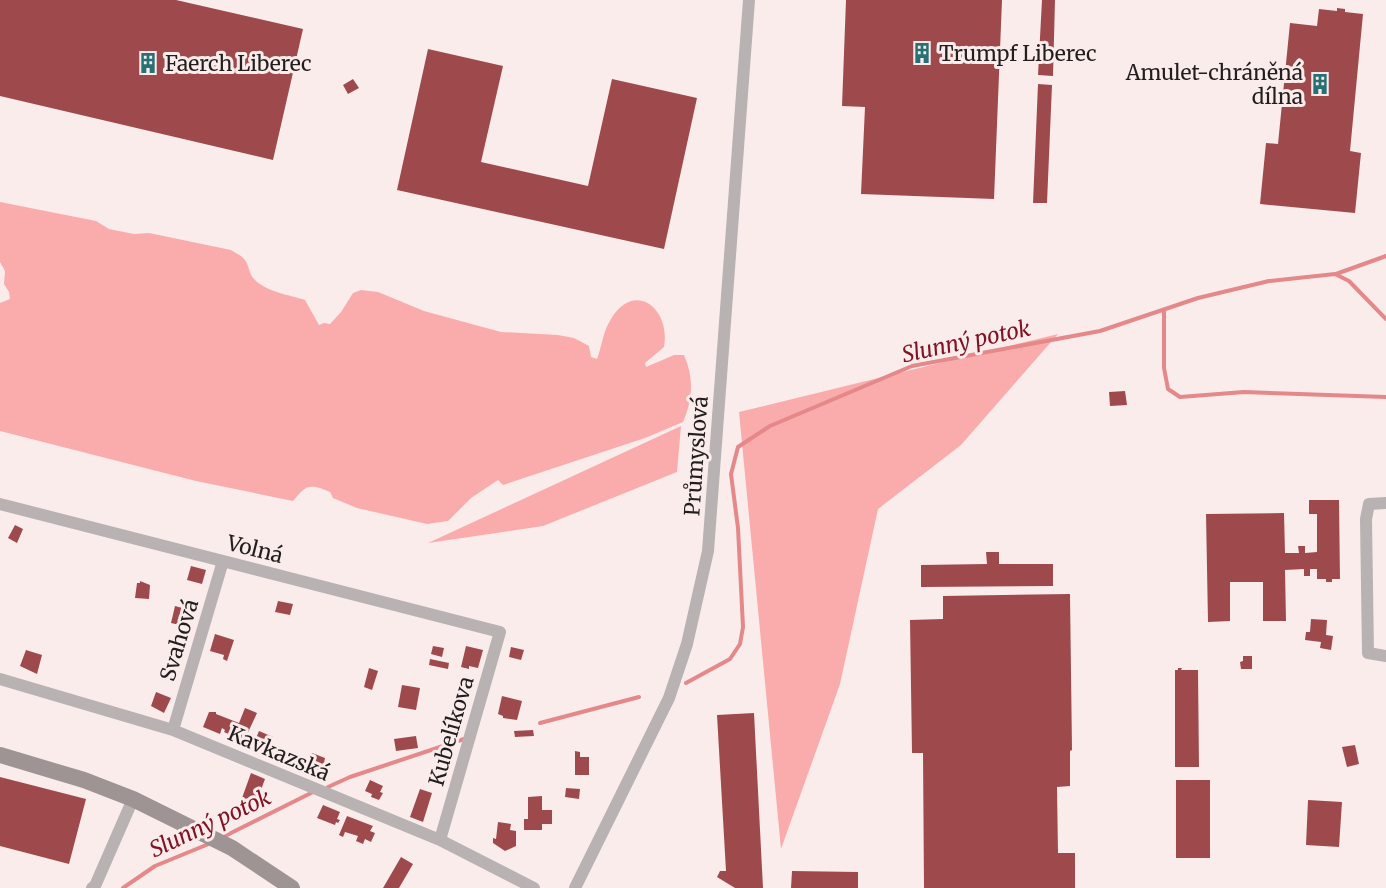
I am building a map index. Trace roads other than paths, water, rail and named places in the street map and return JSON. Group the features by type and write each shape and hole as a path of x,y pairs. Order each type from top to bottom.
{"street":[{"name":"Průmyslová","path":"575,888 669,699 687,644 708,551 749,0"},
{"path":"1386,503 1369,504 1366,519 1368,653 1386,656"},
{"name":"Volná","path":"0,504 500,632"},
{"name":"Svahová","path":"173,730 223,561"},
{"name":"Kubelíkova","path":"440,840 500,632"},
{"name":"Kavkazská","path":"0,679 173,730 440,840 534,888"},
{"path":"0,755 84,780 133,799 232,848 291,888"},
{"path":"92,888 133,799"}],"waterway":[{"path":"1336,274 1386,256"},
{"name":"Slunný potok","path":"686,683 730,659 740,644 743,627 738,528 731,474 738,447 770,426 912,366 1100,331 1198,298 1269,281 1335,274 1349,281 1386,319"},
{"path":"1164,310 1164,368 1168,389 1180,397 1244,392 1386,397"},
{"name":"Slunný potok","path":"540,723 639,697"},
{"name":"Slunný potok","path":"328,787 350,777 464,739"},
{"name":"Slunný potok","path":"223,837 313,792"},
{"name":"Slunný potok","path":"123,888 155,866 211,843"}],"place":[{"name":"Trumpf Liberec","path":"922,53"},
{"name":"Faerch Liberec","path":"148,63"},
{"name":"Amulet-chráněná dílna","path":"1320,84"}]}
